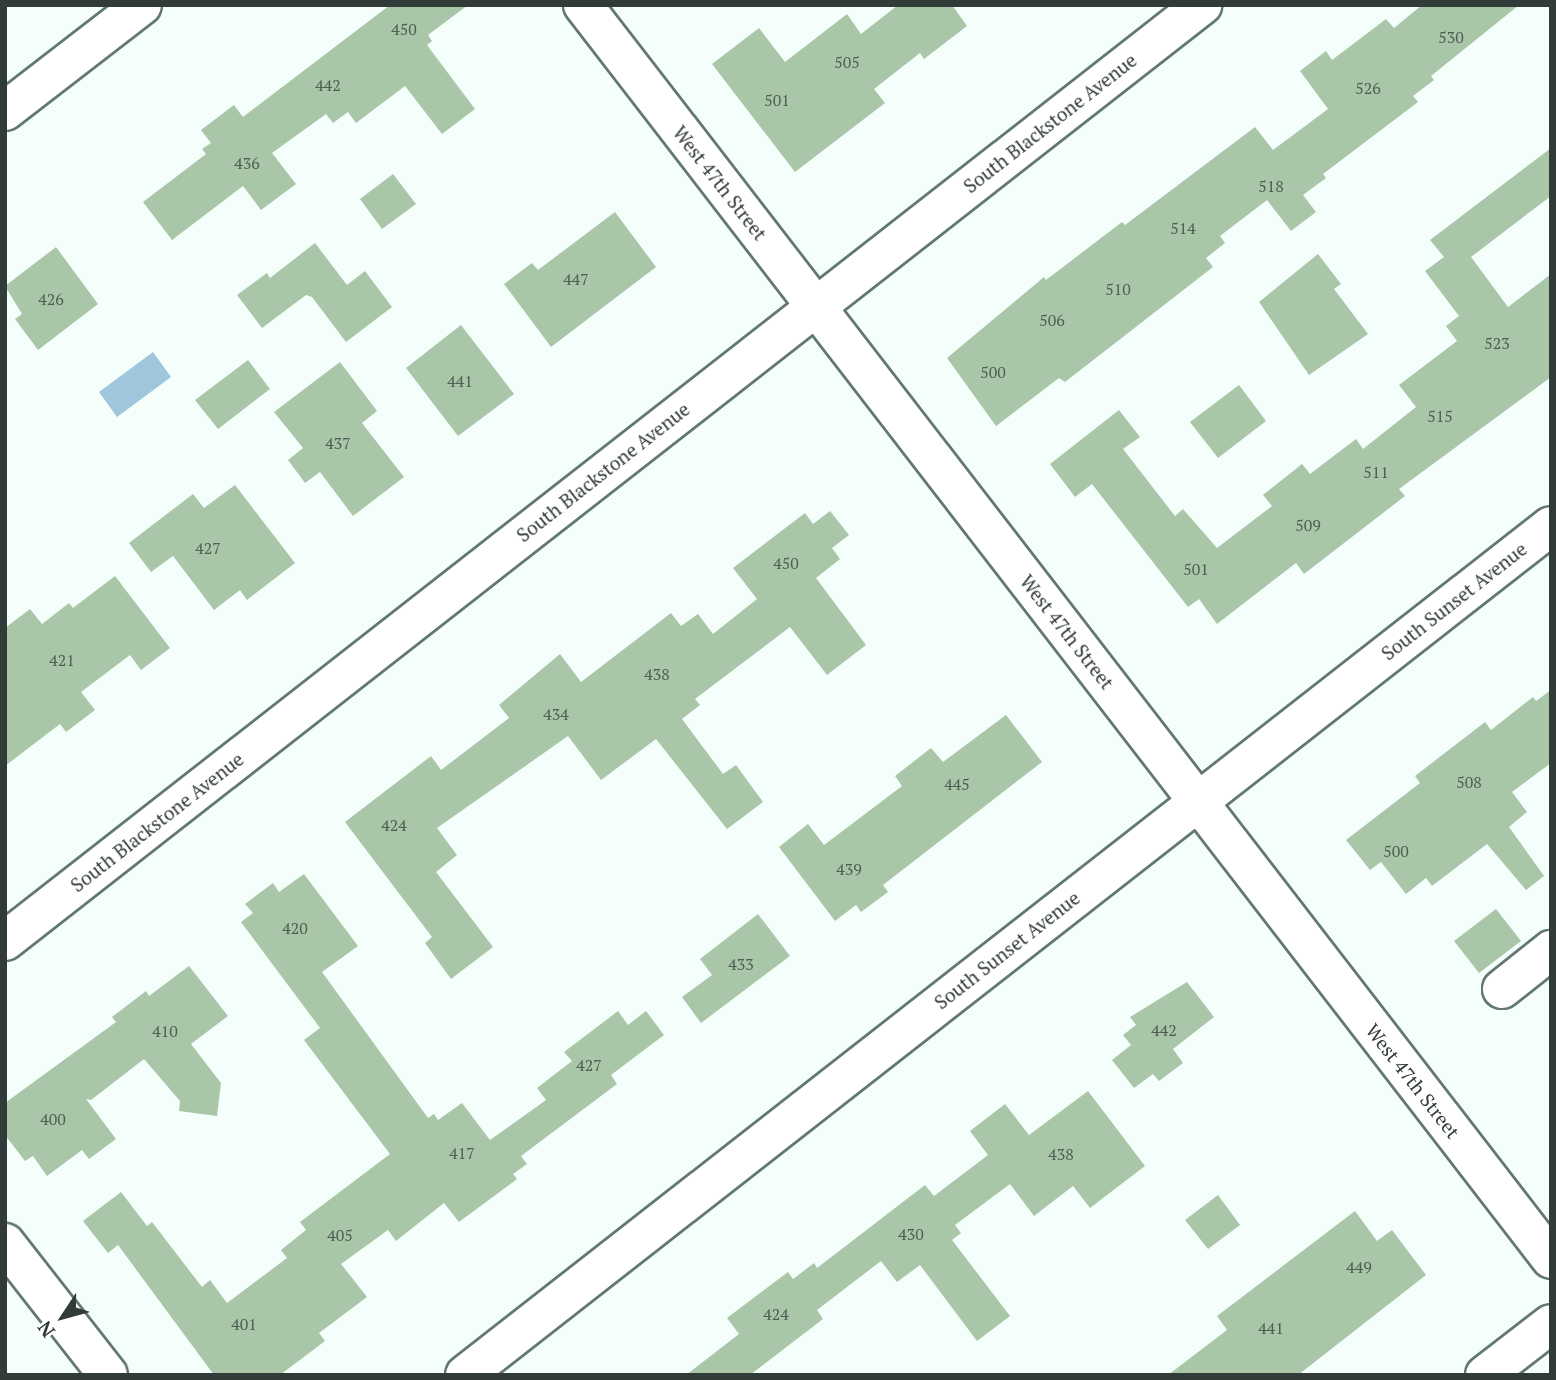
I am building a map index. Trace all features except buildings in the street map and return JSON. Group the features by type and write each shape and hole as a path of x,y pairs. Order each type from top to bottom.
{"street":[{"path":"5,111 142,5"},
{"name":"West 47th Street","path":"583,5 1551,1259"},
{"name":"South Blackstone Avenue","path":"5,941 1202,5"},
{"name":"South Sunset Avenue","path":"465,1375 1551,526"},
{"path":"1502,989 1551,950"},
{"path":"5,1244 108,1375"},
{"path":"1485,1375 1551,1324"}],"water":[{"path":"153,352 171,377 117,417 99,392"}]}
